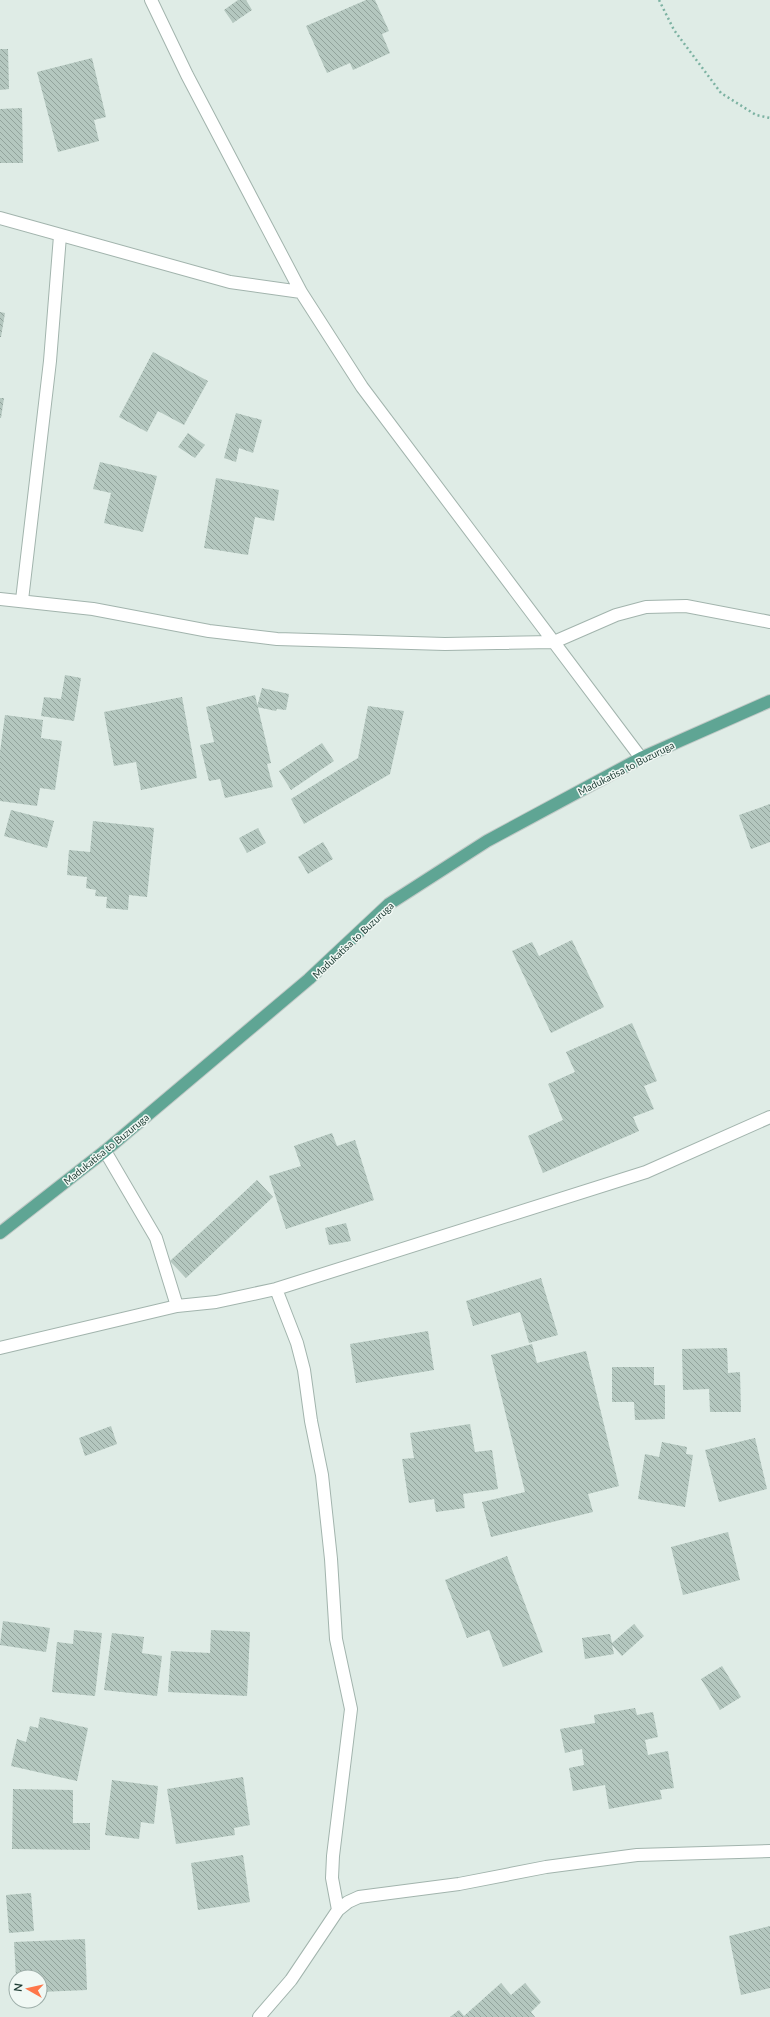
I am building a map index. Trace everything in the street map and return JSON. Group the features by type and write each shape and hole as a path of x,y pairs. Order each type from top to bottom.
{"main road":[{"name":"Madukatisa to Buzuruga","path":"0,1233 105,1151 310,979 389,904 487,841 641,758 770,701"}],"street":[{"path":"151,0 187,75 301,292 362,387 641,758"},
{"path":"0,218 60,236 115,249 230,282 301,292"},
{"path":"22,600 50,361 60,236"},
{"path":"0,599 93,608 209,631 277,640 445,644 554,642 616,615 646,607 686,606 770,622"},
{"path":"0,1348 177,1306 216,1302 276,1289 646,1172 770,1117"},
{"path":"105,1151 156,1238 177,1306"},
{"path":"276,1289 297,1343 304,1370 311,1421 322,1475 332,1559 336,1639 351,1709 333,1856 332,1878 338,1910"},
{"path":"259,2017 291,1980 338,1910 348,1902 359,1897 459,1884 546,1867 637,1855 770,1852"}],"path":[{"path":"659,0 674,30 720,93 756,115 770,118"}],"building":[{"path":"238,0 246,0 252,10 233,23 224,10"},
{"path":"366,0 375,0 389,31 382,34 390,53 353,70 350,63 327,73 306,26"},
{"path":"0,49 8,49 9,89 0,90"},
{"path":"92,58 106,117 94,120 99,141 58,152 37,72"},
{"path":"22,108 23,163 0,163 0,109"},
{"path":"0,312 5,313 1,337 0,337"},
{"path":"153,352 208,381 184,425 158,411 147,432 119,417"},
{"path":"0,398 4,398 1,418 0,418"},
{"path":"236,413 262,420 253,453 239,448 236,462 224,458"},
{"path":"188,433 205,445 195,458 178,447"},
{"path":"100,462 157,476 143,532 104,523 111,493 93,489"},
{"path":"216,478 279,490 274,521 255,517 248,555 204,548"},
{"path":"65,675 81,678 74,721 41,716 44,697 61,699"},
{"path":"262,688 289,694 286,710 277,709 276,711 257,707"},
{"path":"255,695 271,763 267,764 273,787 225,798 220,779 209,781 200,745 214,742 206,707"},
{"path":"182,697 197,778 141,790 136,762 114,766 104,712"},
{"path":"368,706 404,711 390,774 304,824 291,799 358,758"},
{"path":"5,715 43,720 41,738 62,741 55,790 40,788 37,806 0,801 0,752"},
{"path":"322,743 334,761 291,790 279,771"},
{"path":"770,804 770,842 751,849 739,815"},
{"path":"11,810 54,821 47,848 4,836"},
{"path":"93,821 154,828 147,897 129,895 128,910 106,908 107,897 95,896 96,890 86,888 87,877 67,875 69,850 90,852"},
{"path":"258,828 266,843 247,853 239,838"},
{"path":"323,842 333,859 308,874 298,857"},
{"path":"572,940 604,1007 551,1033 512,951 532,942 539,956"},
{"path":"632,1023 657,1081 644,1086 654,1109 633,1117 639,1131 543,1173 528,1136 563,1120 548,1084 575,1072 566,1052"},
{"path":"332,1133 337,1146 355,1140 374,1200 286,1229 269,1176 301,1166 294,1146"},
{"path":"257,1180 273,1197 186,1278 170,1261"},
{"path":"346,1223 351,1241 329,1245 325,1228"},
{"path":"541,1278 558,1335 529,1343 520,1312 473,1326 466,1301"},
{"path":"428,1331 434,1370 356,1383 350,1344"},
{"path":"532,1344 537,1363 586,1351 619,1486 588,1494 593,1512 491,1537 482,1502 525,1492 491,1355"},
{"path":"727,1348 728,1373 740,1372 741,1412 710,1412 709,1389 683,1390 682,1349"},
{"path":"612,1367 654,1367 654,1385 665,1385 665,1419 635,1420 634,1402 612,1402"},
{"path":"470,1424 475,1452 492,1450 498,1489 463,1494 465,1508 436,1512 434,1499 409,1503 402,1459 414,1458 410,1433"},
{"path":"111,1426 117,1444 85,1456 79,1438"},
{"path":"755,1438 767,1489 719,1502 705,1450"},
{"path":"662,1442 687,1447 686,1454 693,1455 685,1507 638,1499 645,1454 659,1457"},
{"path":"728,1532 740,1580 683,1595 671,1547"},
{"path":"507,1556 543,1652 503,1667 489,1630 467,1638 445,1580"},
{"path":"3,1621 50,1628 46,1652 0,1645"},
{"path":"634,1624 644,1636 622,1656 612,1645 614,1654 585,1659 582,1638 610,1634 612,1643"},
{"path":"74,1630 102,1633 95,1696 52,1692 57,1642 73,1644"},
{"path":"211,1630 250,1632 247,1696 168,1692 171,1651 210,1653"},
{"path":"112,1633 144,1637 142,1653 162,1656 157,1696 104,1690"},
{"path":"722,1666 741,1697 720,1710 701,1679"},
{"path":"635,1708 637,1715 653,1712 658,1737 645,1740 648,1755 668,1751 674,1788 660,1790 662,1799 609,1809 605,1785 573,1791 569,1768 584,1765 582,1749 565,1753 560,1729 595,1723 594,1715"},
{"path":"40,1717 88,1728 77,1781 11,1766 17,1739 26,1742 30,1726 38,1728"},
{"path":"243,1777 250,1825 234,1828 235,1835 176,1844 167,1789"},
{"path":"112,1780 158,1786 154,1824 141,1822 139,1839 105,1835"},
{"path":"13,1789 73,1790 73,1823 90,1823 90,1850 12,1849"},
{"path":"243,1855 250,1902 198,1910 191,1863"},
{"path":"31,1893 34,1931 9,1933 6,1895"},
{"path":"770,1926 770,1988 741,1995 729,1936"},
{"path":"85,1939 87,1990 48,1992 48,1969 16,1969 14,1942"},
{"path":"501,1983 511,1995 525,1983 541,2002 531,2012 535,2017 450,2017 459,2010 464,2016"}]}
